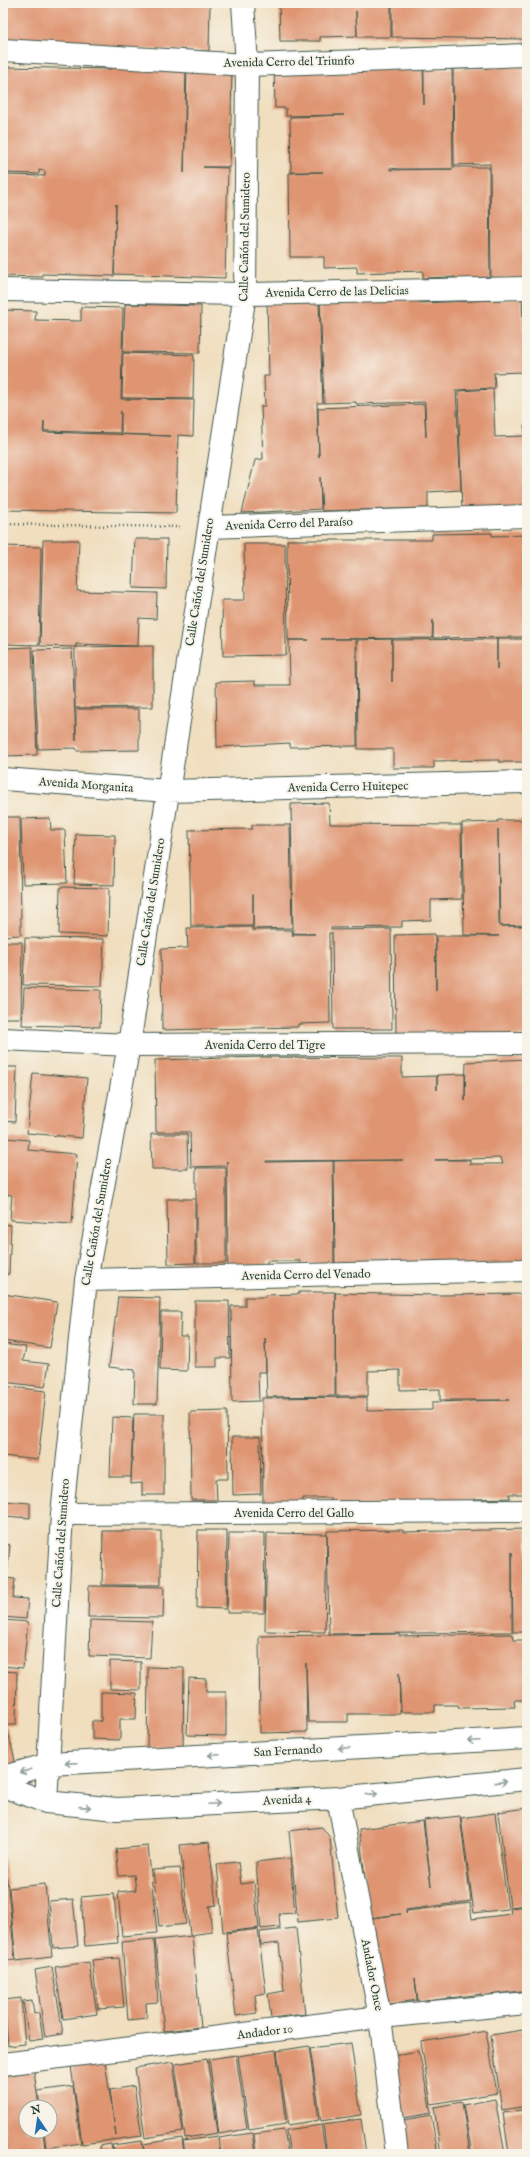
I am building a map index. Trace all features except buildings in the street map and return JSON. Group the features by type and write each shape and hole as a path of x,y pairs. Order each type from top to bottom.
{"street":[{"name":"Calle Cañón del Sumidero","path":"46,1802 62,1514 86,1280 129,1045 245,294 247,65 243,3"},
{"name":"Avenida Cerro del Triunfo","path":"3,50 247,65 527,55"},
{"name":"Avenida Cerro de las Delicias","path":"3,290 245,294 527,288"},
{"name":"Avenida Cerro del Paraíso","path":"209,527 527,516"},
{"name":"Avenida Morganita","path":"3,779 168,791"},
{"name":"Avenida Cerro Huitepec","path":"168,791 527,782"},
{"name":"Avenida Cerro del Tigre","path":"3,1040 129,1045 527,1043"},
{"name":"Avenida Cerro del Venado","path":"86,1280 527,1270"},
{"name":"Avenida Cerro del Gallo","path":"62,1514 527,1511"},
{"name":"San Fernando","path":"3,1777 49,1764 527,1738"},
{"name":"Avenida 4","path":"3,1786 46,1802 117,1809 338,1798 527,1780"},
{"name":"Andador Once","path":"338,1798 380,2018 397,2154"},
{"name":"Andador 10","path":"3,2064 380,2018 527,2003"}],"path":[{"name":"Avenida Cerro del Paraíso","path":"3,524 209,527"}]}
